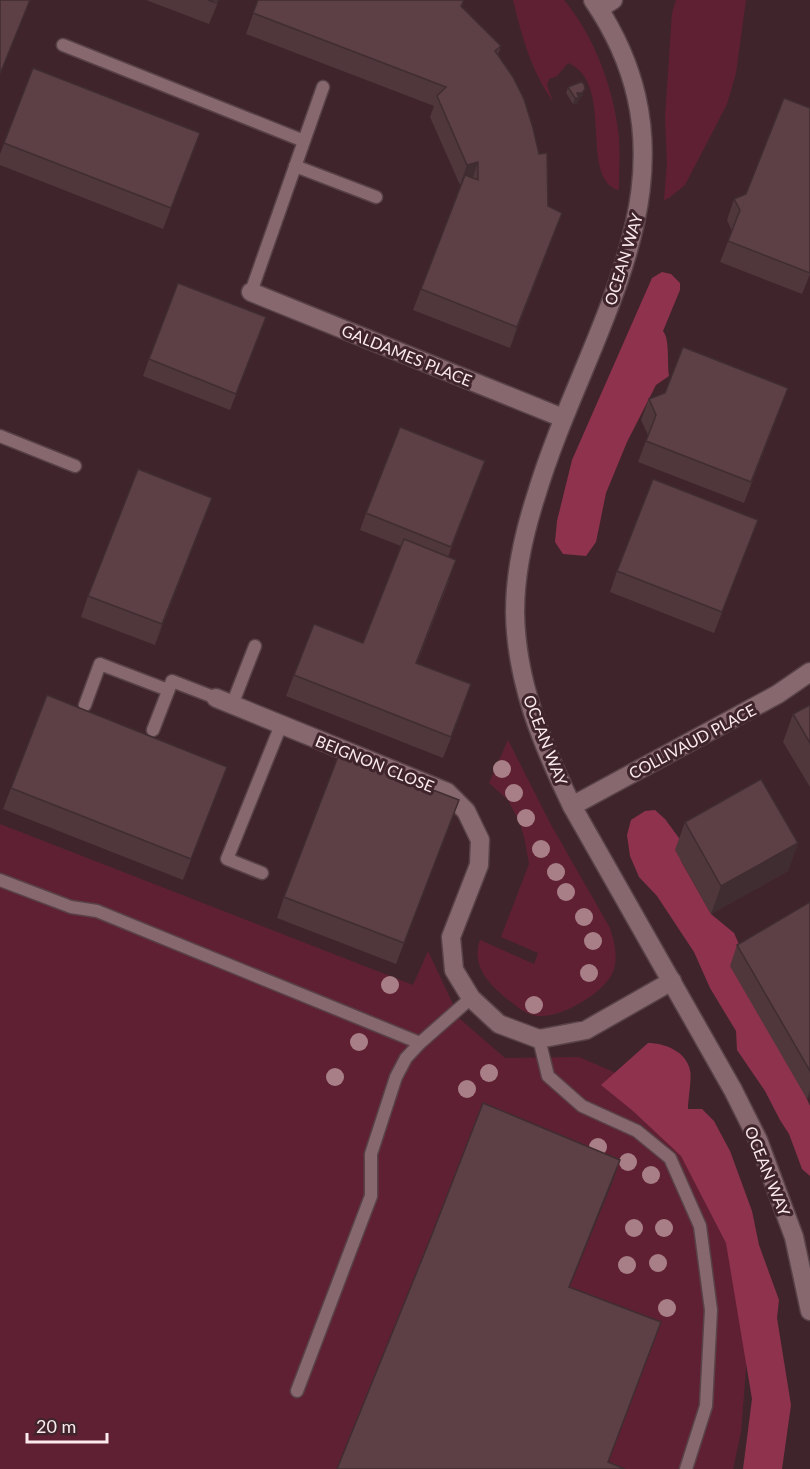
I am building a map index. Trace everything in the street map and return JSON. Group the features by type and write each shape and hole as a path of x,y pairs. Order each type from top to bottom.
{"street":[{"name":"OCEAN WAY","path":"602,3 634,86 640,114 644,168 639,209 627,257 563,418 531,513 517,578 515,611 522,675 532,712 550,760 572,806 759,1140 794,1237 810,1311"},
{"name":"GALDAMES PLACE","path":"251,292 563,418"},
{"name":"COLLIVAUD PLACE","path":"572,806 758,705 810,672"},
{"name":"BEIGNON CLOSE","path":"224,701 447,792 466,812 480,840 479,865 452,937 454,970 471,998 499,1024 538,1039"},
{"path":"538,1039 586,1030 672,981"}],"lane":[{"path":"63,45 304,141"},
{"path":"251,292 323,87"},
{"path":"295,166 376,196"},
{"path":"0,436 75,466"},
{"path":"153,730 172,681 224,701 255,646"},
{"path":"85,705 100,664 168,690"},
{"path":"262,873 227,859 281,725"},
{"path":"0,880 71,907 97,911 420,1042"},
{"path":"297,1391 371,1196 371,1154 396,1077 406,1058 420,1042 471,998"},
{"path":"538,1039 548,1076 582,1106 638,1131 670,1158 700,1226 711,1310 706,1406 686,1469"}],"shaded area":[{"path":"513,0 564,0 585,30 594,47 613,101 619,137 619,189 617,190 606,181 600,166 594,108 590,89 582,73 568,63 557,76 549,79 547,85 553,102 538,77 528,53"},
{"path":"676,0 746,0 736,73 727,104 685,185 664,200 667,163 665,118 672,13"},
{"path":"662,272 671,274 680,283 680,290 663,331 667,346 669,376 656,385 627,442 606,493 596,542 586,556 563,554 555,542 557,521 572,460 652,278"},
{"path":"508,740 550,823 610,928 615,948 614,969 603,986 571,1008 548,1015 529,1014 506,998 487,980 478,957 480,940 534,964 538,953 501,937 529,864 520,823 508,800 489,783"},
{"path":"655,810 679,838 681,861 711,914 734,933 810,1106 810,1176 802,1169 789,1134 765,1091 737,1050 736,1031 710,988 694,952 657,896 639,877 630,856 627,835 631,820 645,811"},
{"path":"0,824 413,985 428,951 460,1019 505,1058 579,1057 669,1096 734,1221 750,1319 741,1432 733,1469 0,1469"},
{"path":"648,1043 674,1049 688,1063 691,1078 688,1109 702,1109 714,1121 730,1151 752,1211 759,1245 779,1300 777,1318 791,1405 782,1469 743,1469 752,1399 726,1243 681,1156 601,1085"}],"building":[{"path":"0,0 30,0 0,74"},
{"path":"258,0 464,0 461,6 501,46 495,51 513,77 524,99 539,154 547,153 548,206 562,213 517,327 421,289 465,175 478,180 478,162 467,165 437,96 446,87 253,13"},
{"path":"33,68 200,133 171,208 4,143"},
{"path":"581,82 585,89 582,93 577,93 579,98 575,98 568,87"},
{"path":"784,98 810,108 810,273 728,241 740,210 734,199 746,194"},
{"path":"178,283 266,317 236,394 149,359"},
{"path":"683,347 788,388 751,482 646,441 656,415 649,399 665,393"},
{"path":"400,427 485,461 451,547 366,513"},
{"path":"138,469 212,498 162,624 88,596"},
{"path":"653,479 758,520 722,612 617,571"},
{"path":"404,539 456,560 416,663 471,684 451,737 294,675 314,624 363,643"},
{"path":"47,695 227,767 191,859 11,788"},
{"path":"810,705 810,743 793,714"},
{"path":"339,754 459,800 404,943 284,897"},
{"path":"761,779 798,843 721,886 685,822"},
{"path":"810,902 810,1071 737,945"},
{"path":"483,1103 620,1160 569,1287 661,1322 608,1462 625,1469 337,1469 431,1237"}]}
